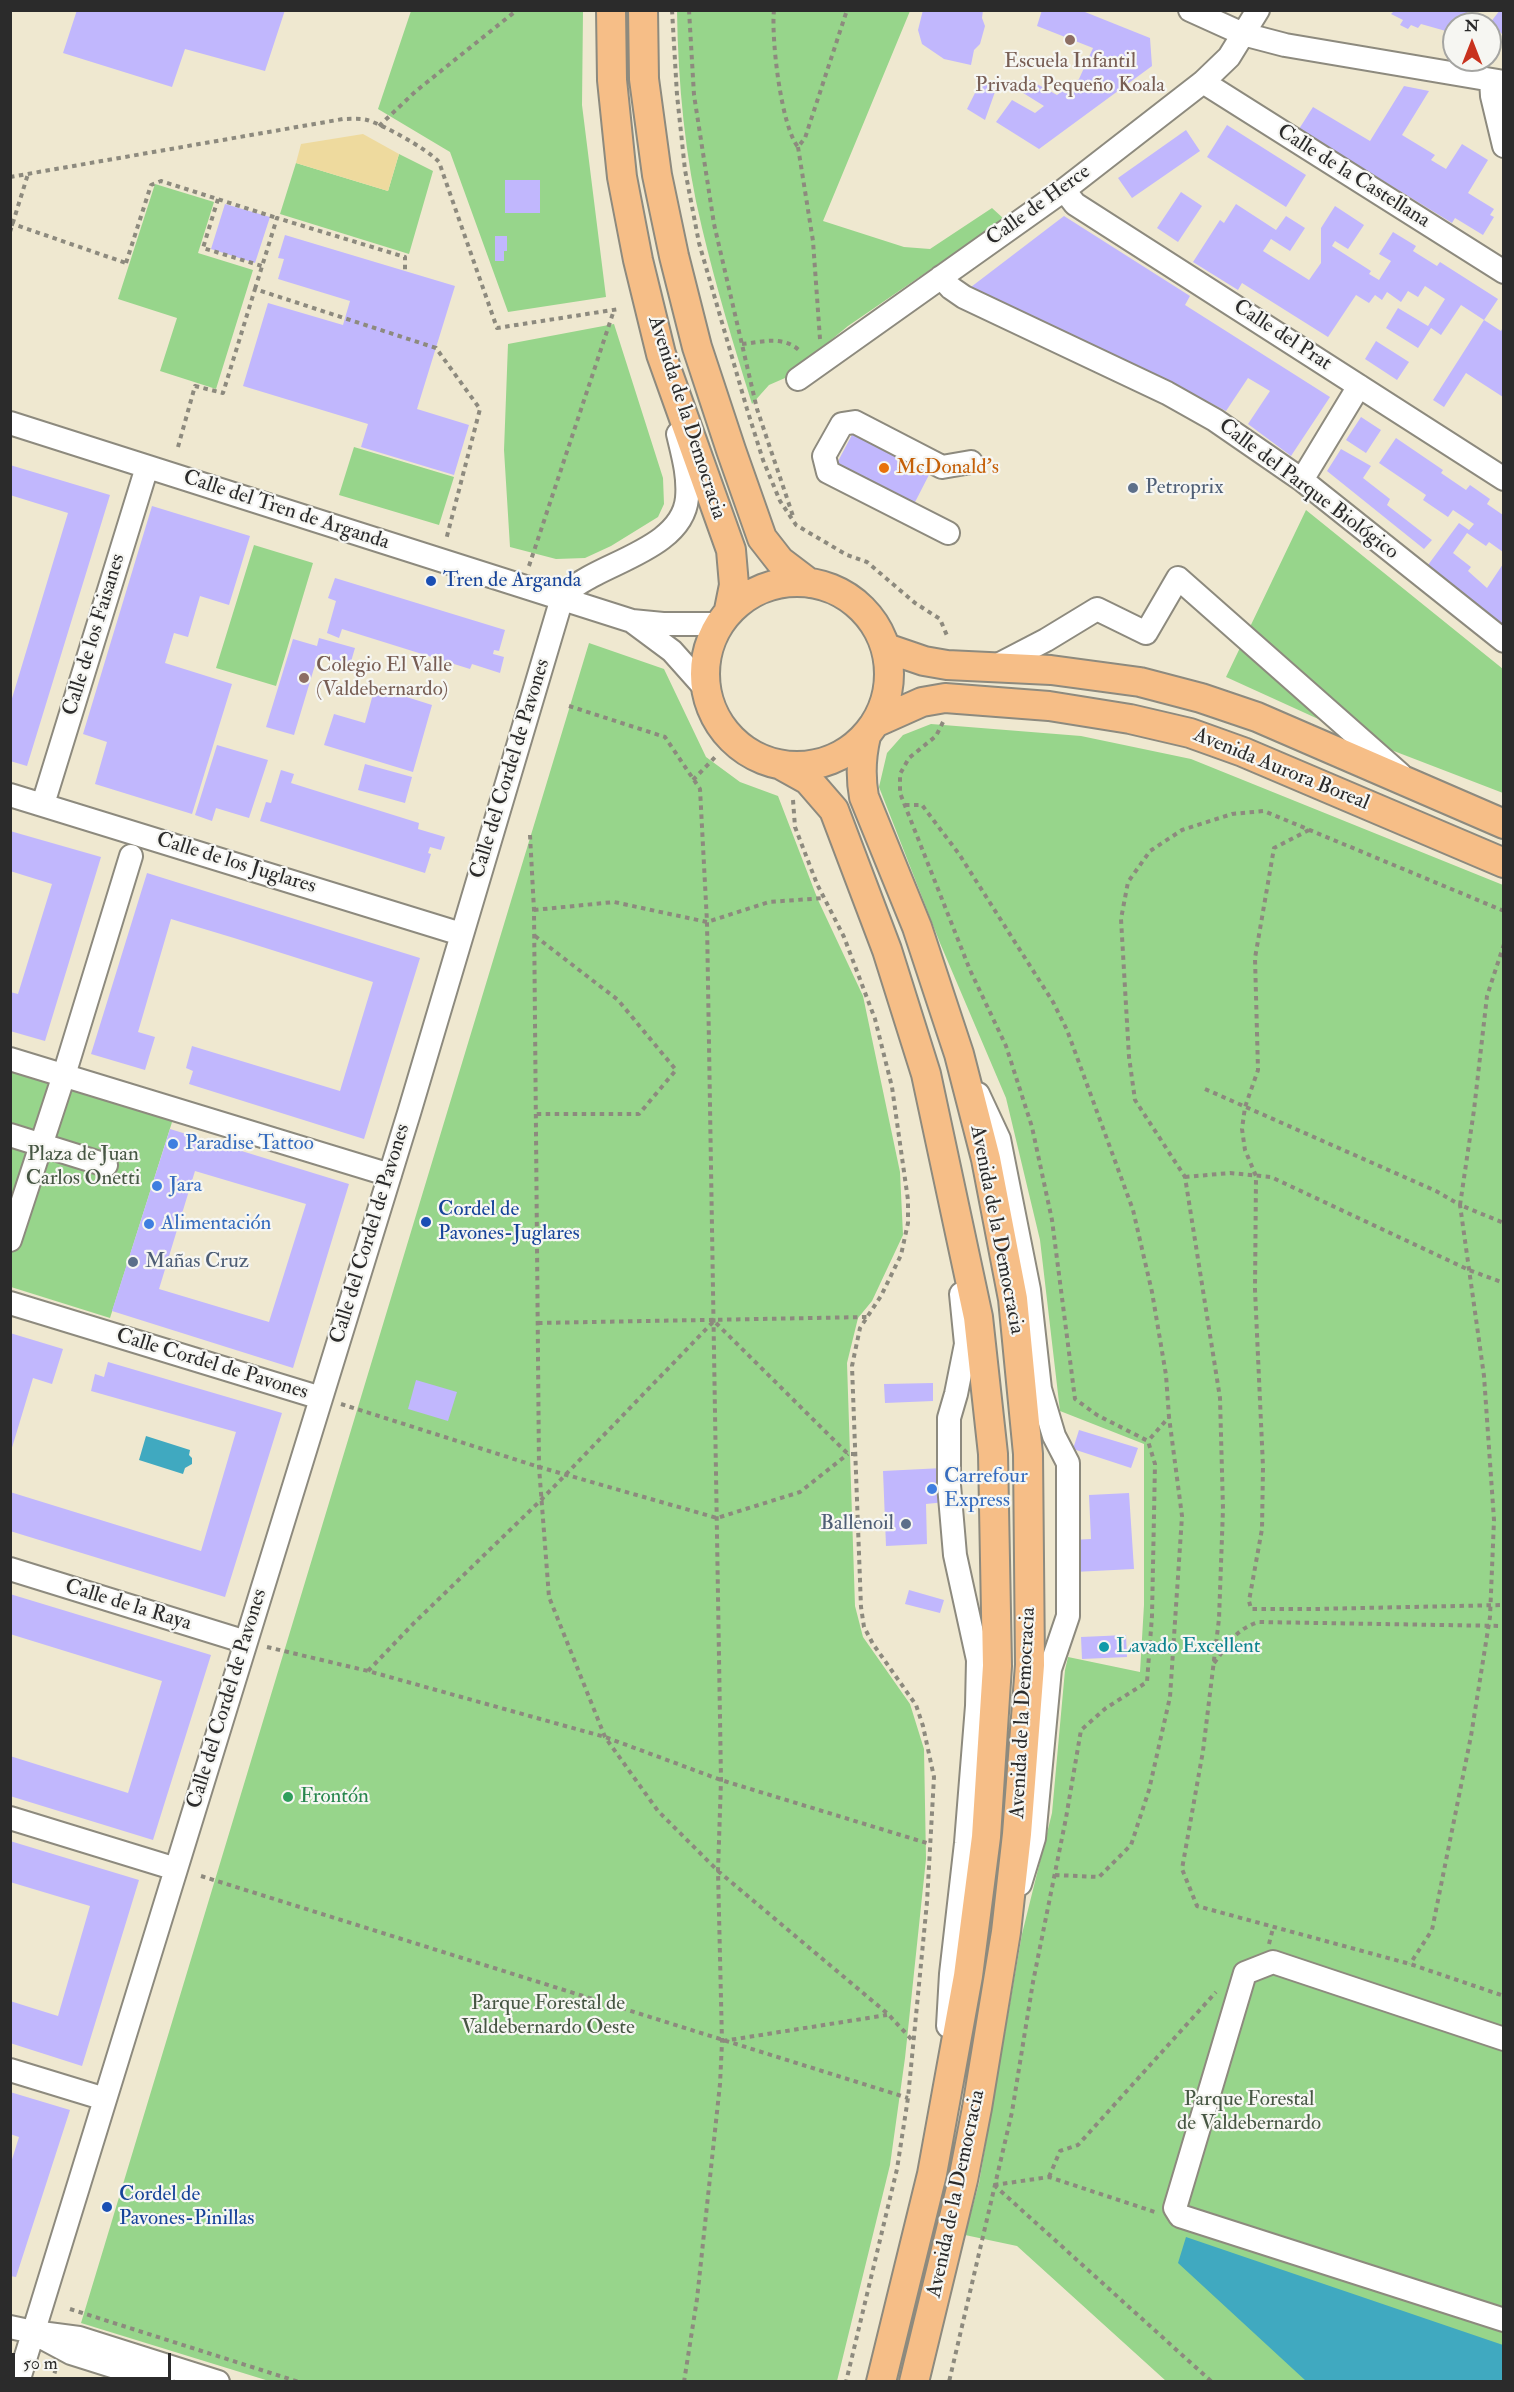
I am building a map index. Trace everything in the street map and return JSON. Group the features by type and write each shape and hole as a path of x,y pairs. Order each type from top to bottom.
{"main road":[{"name":"Avenida de la Democracia","path":"611,10 612,80 622,177 638,260 661,354 731,550 734,585 724,617"},
{"name":"Avenida de la Democracia","path":"643,10 645,79 657,175 674,256 698,347 762,538 780,561 809,583"},
{"path":"788,582 809,583 835,590 856,603 875,624 885,648 889,684 881,712 870,730 841,755 812,765 781,765 754,756 732,740 715,718 705,688 706,656 711,639 724,617 742,600 767,586 788,582"},
{"name":"Avenida Aurora Boreal","path":"885,648 924,661 947,665 1051,670 1140,682 1200,698 1257,717 1503,824"},
{"name":"Avenida Aurora Boreal","path":"870,730 922,702 945,698 1048,706 1130,719 1190,733 1243,752 1503,863"},
{"name":"Avenida de la Democracia","path":"870,730 861,758 864,797 917,927 959,1054 986,1159 1013,1299 1028,1454 1030,1665 1017,1834 1006,1932 965,2170 914,2382"},
{"name":"Avenida de la Democracia","path":"781,765 808,780 834,810 887,950 926,1074 978,1317 993,1454 997,1666 986,1837 969,1965 932,2174 881,2382"}],"street":[{"path":"1190,10 1243,34 1285,45 1497,81 1492,96 1503,146"},
{"name":"Calle de Herce","path":"798,379 1064,190 1203,82 1229,57 1258,10"},
{"name":"Calle de la Castellana","path":"1203,82 1503,272"},
{"name":"Calle del Prat","path":"1064,190 1075,204 1503,479"},
{"name":"Calle del Parque Biológico","path":"941,277 964,297 1167,393 1215,420 1302,480 1503,641"},
{"path":"562,598 582,581 657,542 680,521 687,500 686,467 661,354"},
{"path":"1302,480 1359,386"},
{"path":"948,533 828,471 824,456 843,424 855,422 942,467 970,462"},
{"name":"Calle del Tren de Arganda","path":"10,423 632,621 663,624 724,617"},
{"name":"Calle de los Faisanes","path":"43,804 147,467"},
{"path":"994,667 1046,640 1097,609 1146,633 1178,578 1410,783"},
{"name":"Calle del Cordel de Pavones","path":"18,2382 390,1174 562,598"},
{"name":"Calle del Tren de Arganda","path":"632,621 672,651 705,688"},
{"name":"Calle de los Juglares","path":"10,795 461,934"},
{"path":"10,1240 64,1075 131,856"},
{"path":"959,1054 999,1139 1029,1290 1040,1389 1054,1436 1068,1463 1068,1616 1050,1669 1034,1838 1006,1932"},
{"path":"10,1059 390,1174"},
{"path":"926,1074 938,1172 964,1311 966,1344 949,1418 949,1485 955,1555 978,1660 977,1706 966,1843 951,1974 944,2106"},
{"path":"10,1135 106,1165"},
{"name":"Calle Cordel de Pavones","path":"10,1303 321,1398"},
{"name":"Calle de la Raya","path":"10,1569 246,1642"},
{"path":"10,1818 176,1869"},
{"path":"1503,2039 1273,1962 1256,1962 1245,1972 1171,2209 1180,2216 1503,2319"},
{"path":"10,2070 105,2099"},
{"path":"10,2327 79,2338 218,2382"},
{"path":"33,2332 71,2353 163,2382"}],"path":[{"path":"379,126 416,91 510,13 517,10"},
{"path":"672,10 676,95 685,170 699,243 763,460 780,501 796,525 847,555 867,562 915,603 940,619 948,638"},
{"path":"689,10 694,95 703,165 714,224 758,409 796,525"},
{"path":"774,10 775,54 782,98 793,141 798,147 813,241 821,346"},
{"path":"798,147 805,138 847,10"},
{"path":"10,177 343,119 360,119 379,126 431,154 439,162 497,328 616,309 529,566"},
{"path":"10,232 28,174"},
{"path":"12,223 127,263 151,185 161,181 405,257 405,271"},
{"path":"218,199 203,248 262,266"},
{"path":"177,447 195,386 223,393 277,218"},
{"path":"255,289 436,348 480,409 446,540"},
{"path":"742,345 784,341 802,353"},
{"path":"569,706 665,737 700,789 707,922 721,1780 718,1870 722,2042 720,2084 697,2299 684,2382"},
{"path":"939,718 945,719"},
{"path":"693,780 717,755"},
{"path":"793,799 795,826 824,898 844,937 875,1019 892,1087 908,1200 908,1223 901,1255 881,1296 860,1328 852,1366 861,1607 864,1627 873,1644 916,1705 934,1777 908,2098 897,2169 846,2382"},
{"path":"905,805 922,805 960,854 1053,1002 1067,1030 1133,1210 1152,1292 1166,1375 1182,1516 1170,1697 1149,1790 1131,1845 1099,1877 1055,1875"},
{"path":"1503,911 1264,811 1232,814 1182,830 1150,851 1128,882 1121,919 1135,1100 1185,1177 1220,1398 1223,1509 1219,1619 1203,1750 1182,1869 1197,1906 1410,1964 1503,1996"},
{"path":"1309,830 1274,848 1255,958 1258,1070 1245,1107 1242,1129 1245,1150 1256,1176 1255,1290 1263,1467 1262,1529 1250,1601 1251,1609 1503,1605"},
{"path":"530,835 534,910 539,1467 549,1598 606,1737 658,1811 718,1870 888,2014 914,2042"},
{"path":"534,910 614,902 707,922 769,902 824,898"},
{"path":"534,935 618,1000 676,1070 639,1114 536,1114"},
{"path":"1410,1964 1432,1930 1471,1736 1491,1605 1494,1520 1484,1376 1460,1205 1487,996 1503,944"},
{"path":"1204,1089 1436,1191 1460,1205 1503,1223"},
{"path":"1185,1177 1230,1173 1271,1177 1469,1270 1503,1283"},
{"path":"538,1323 867,1317"},
{"path":"714,1321 848,1454"},
{"path":"368,1671 542,1499 714,1321"},
{"path":"321,1398 539,1467 717,1518 800,1492 848,1454 855,1454"},
{"path":"1148,1441 1169,1417"},
{"path":"1214,1663 1230,1638 1247,1626 1258,1622 1503,1626"},
{"path":"246,1642 368,1671 606,1737 721,1780 930,1844"},
{"path":"201,1876 722,2042 908,2098"},
{"path":"1049,2177 1060,2151 1078,2145 1256,1962"},
{"path":"722,2042 888,2014"},
{"path":"1171,2209 1160,2214 1049,2177 994,2185 1212,2382"},
{"path":"70,2308 300,2382"}],"green space":[{"path":"411,11 583,11 582,105 606,297 508,312 450,152 378,109"},
{"path":"677,11 910,11 823,221 904,247 930,249 992,208 1004,219 848,326 785,378 769,385 752,404 719,294 696,202 684,120"},
{"path":"399,154 433,171 409,254 280,214 296,163 388,191"},
{"path":"155,184 214,202 198,253 253,270 216,389 160,371 177,318 118,299"},
{"path":"614,324 663,478 664,504 658,517 611,546 585,558 556,559 510,547 504,450 508,344"},
{"path":"354,447 454,477 439,525 339,495"},
{"path":"1306,510 1503,669 1503,793 1360,738 1226,677"},
{"path":"254,545 313,563 276,686 216,668"},
{"name":"Parque Forestal de Valdebernardo Oeste","path":"589,643 664,669 706,757 740,782 778,796 818,900 863,996 900,1172 903,1235 872,1301 858,1318 847,1363 855,1606 863,1637 910,1704 924,1749 926,1859 905,2058 890,2165 837,2381 269,2381 81,2323"},
{"name":"Parque Forestal de Valdebernardo","path":"931,724 1081,736 1191,759 1503,885 1503,2381 1166,2381 1017,2246 965,2235 979,2183 1022,1934 1052,1813 1068,1657 1140,1672 1144,1605 1144,1444 1060,1411 1040,1240 1006,1098 940,943 879,787 887,753 903,735"},
{"name":"Plaza de Juan Carlos Onetti","path":"10,1069 173,1119 110,1318 11,1287"}],"sand":[{"path":"363,134 399,154 388,191 296,163 301,144"}],"water":[{"path":"146,1436 190,1450 192,1464 185,1468 183,1474 139,1460"},
{"path":"1186,2237 1503,2345 1503,2381 1306,2381 1178,2263"}],"building":[{"path":"77,10 285,10 265,71 185,49 172,87 63,53"},
{"path":"923,10 983,10 982,18 985,26 980,44 974,50 971,65 944,59 922,44 918,30"},
{"path":"1042,10 1080,10 1150,38 1152,66 1039,149 996,122 1012,100 1035,113 1044,106 1020,91 1026,78 1057,95 1079,79 1093,48 1037,26"},
{"path":"1395,10 1469,10 1468,12 1442,12 1442,30 1421,24 1418,28 1411,25 1408,29 1400,25 1403,20 1391,14"},
{"path":"1503,10 1503,35 1502,12 1498,12"},
{"path":"981,81 996,89 985,120 967,109"},
{"path":"1404,86 1429,91 1402,135 1435,155 1431,160 1446,169 1462,144 1488,160 1468,193 1494,209 1490,215 1494,217 1483,235 1455,218 1452,223 1299,129 1313,107 1370,141"},
{"path":"1227,125 1306,175 1286,207 1207,157"},
{"path":"1186,130 1200,151 1132,198 1118,178"},
{"path":"505,180 540,180 540,213 505,213"},
{"path":"1181,192 1202,206 1178,242 1157,228"},
{"path":"225,204 270,217 255,263 211,249"},
{"path":"1236,204 1276,230 1286,216 1305,228 1290,251 1271,239 1263,251 1309,280 1321,263 1321,228 1335,206 1364,225 1348,249 1335,241 1332,246 1371,271 1369,274 1379,280 1391,261 1379,254 1393,232 1416,246 1413,251 1437,266 1440,262 1498,299 1484,320 1461,305 1441,335 1431,328 1418,348 1386,328 1398,308 1428,326 1445,299 1425,286 1418,297 1408,291 1401,302 1387,292 1382,300 1375,295 1369,303 1356,295 1328,337 1242,283 1238,290 1193,262 1220,220 1224,223"},
{"path":"1064,216 1190,296 1185,305 1330,397 1291,456 1248,424 1270,391 1248,378 1226,411 1136,365 971,287"},
{"path":"285,235 455,286 417,409 469,425 454,475 361,447 368,424 243,386 268,303 343,325 350,301 278,279 284,259 278,258"},
{"path":"495,236 507,236 504,261 495,261"},
{"path":"1484,320 1501,331 1503,327 1503,397 1466,373 1444,407 1433,400"},
{"path":"1376,341 1409,362 1397,380 1365,359"},
{"path":"1361,417 1381,430 1366,453 1346,440"},
{"name":"McDonald's","path":"854,431 931,471 913,506 836,465"},
{"path":"1396,438 1443,470 1441,473 1466,490 1470,485 1490,499 1487,504 1503,515 1503,552 1489,542 1486,546 1467,533 1453,553 1471,567 1468,571 1487,588 1503,564 1503,625 1428,565 1459,523 1469,530 1474,524 1453,510 1448,517 1423,500 1426,495 1379,463"},
{"path":"1341,449 1371,466 1363,478 1390,499 1387,505 1432,540 1424,549 1327,471"},
{"path":"10,465 110,495 27,766 10,761 10,705 68,513 10,495"},
{"path":"152,506 250,536 229,605 200,596 188,637 174,633 165,663 232,684 192,814 95,784 107,742 83,734"},
{"path":"335,578 505,630 499,651 494,650 493,654 504,657 500,673 472,664 470,669 342,629 339,638 327,633 336,601 328,598"},
{"path":"319,638 355,648 350,665 318,655 294,735 266,727 293,639 317,646"},
{"path":"375,687 432,705 413,772 324,745 334,714 365,723"},
{"path":"217,745 268,760 249,818 216,808 212,821 195,815"},
{"path":"365,764 412,777 405,803 358,790"},
{"path":"281,770 294,774 291,783 419,823 418,829 445,837 441,850 430,847 428,853 431,854 425,873 260,821 266,802 271,803"},
{"path":"10,831 101,857 45,1041 10,1031 10,992 18,994 52,884 10,871"},
{"path":"147,873 420,958 364,1139 189,1084 193,1071 186,1068 192,1046 340,1091 373,982 234,938 171,919 138,1032 155,1037 145,1070 91,1054"},
{"path":"170,1129 349,1184 293,1368 112,1311","holes":["195,1171 306,1204 269,1322 159,1289"]},
{"path":"10,1333 63,1349 52,1384 33,1378 11,1451"},
{"path":"108,1362 282,1413 225,1597 10,1531 10,1492 201,1551 236,1432 91,1391 95,1374 104,1377"},
{"path":"416,1380 457,1392 448,1421 408,1409"},
{"path":"933,1383 933,1401 885,1403 884,1384"},
{"path":"1079,1430 1138,1448 1131,1468 1073,1449"},
{"name":"Ballenoil","path":"943,1468 945,1502 926,1504 927,1544 886,1546 883,1471"},
{"path":"1129,1493 1134,1569 1074,1572 1072,1540 1091,1539 1089,1495"},
{"path":"909,1590 944,1600 940,1613 905,1604"},
{"path":"10,1594 211,1655 153,1840 10,1796 10,1756 128,1793 162,1681 10,1634"},
{"name":"Lavado Excellent","path":"1126,1635 1127,1657 1082,1659 1081,1637"},
{"path":"10,1841 139,1880 82,2066 10,2043 10,2001 58,2016 90,1906 10,1882"},
{"path":"10,2092 70,2110 16,2277 10,2276 10,2166 19,2137 10,2134"}],"place":[{"name":"Escuela Infantil Privada Pequeño Koala","path":"1070,40"},
{"name":"McDonald's","path":"884,468"},
{"name":"Petroprix","path":"1133,488"},
{"name":"Tren de Arganda","path":"431,581"},
{"name":"Colegio El Valle (Valdebernardo)","path":"304,678"},
{"name":"Paradise Tattoo","path":"173,1144"},
{"name":"Jara","path":"157,1186"},
{"name":"Cordel de Pavones-Juglares","path":"426,1222"},
{"name":"Alimentación","path":"149,1224"},
{"name":"Mañas Cruz","path":"133,1262"},
{"name":"Carrefour Express","path":"932,1489"},
{"name":"Ballenoil","path":"906,1524"},
{"name":"Lavado Excellent","path":"1104,1647"},
{"name":"Frontón","path":"288,1797"},
{"name":"Cordel de Pavones-Pinillas","path":"107,2207"}]}
